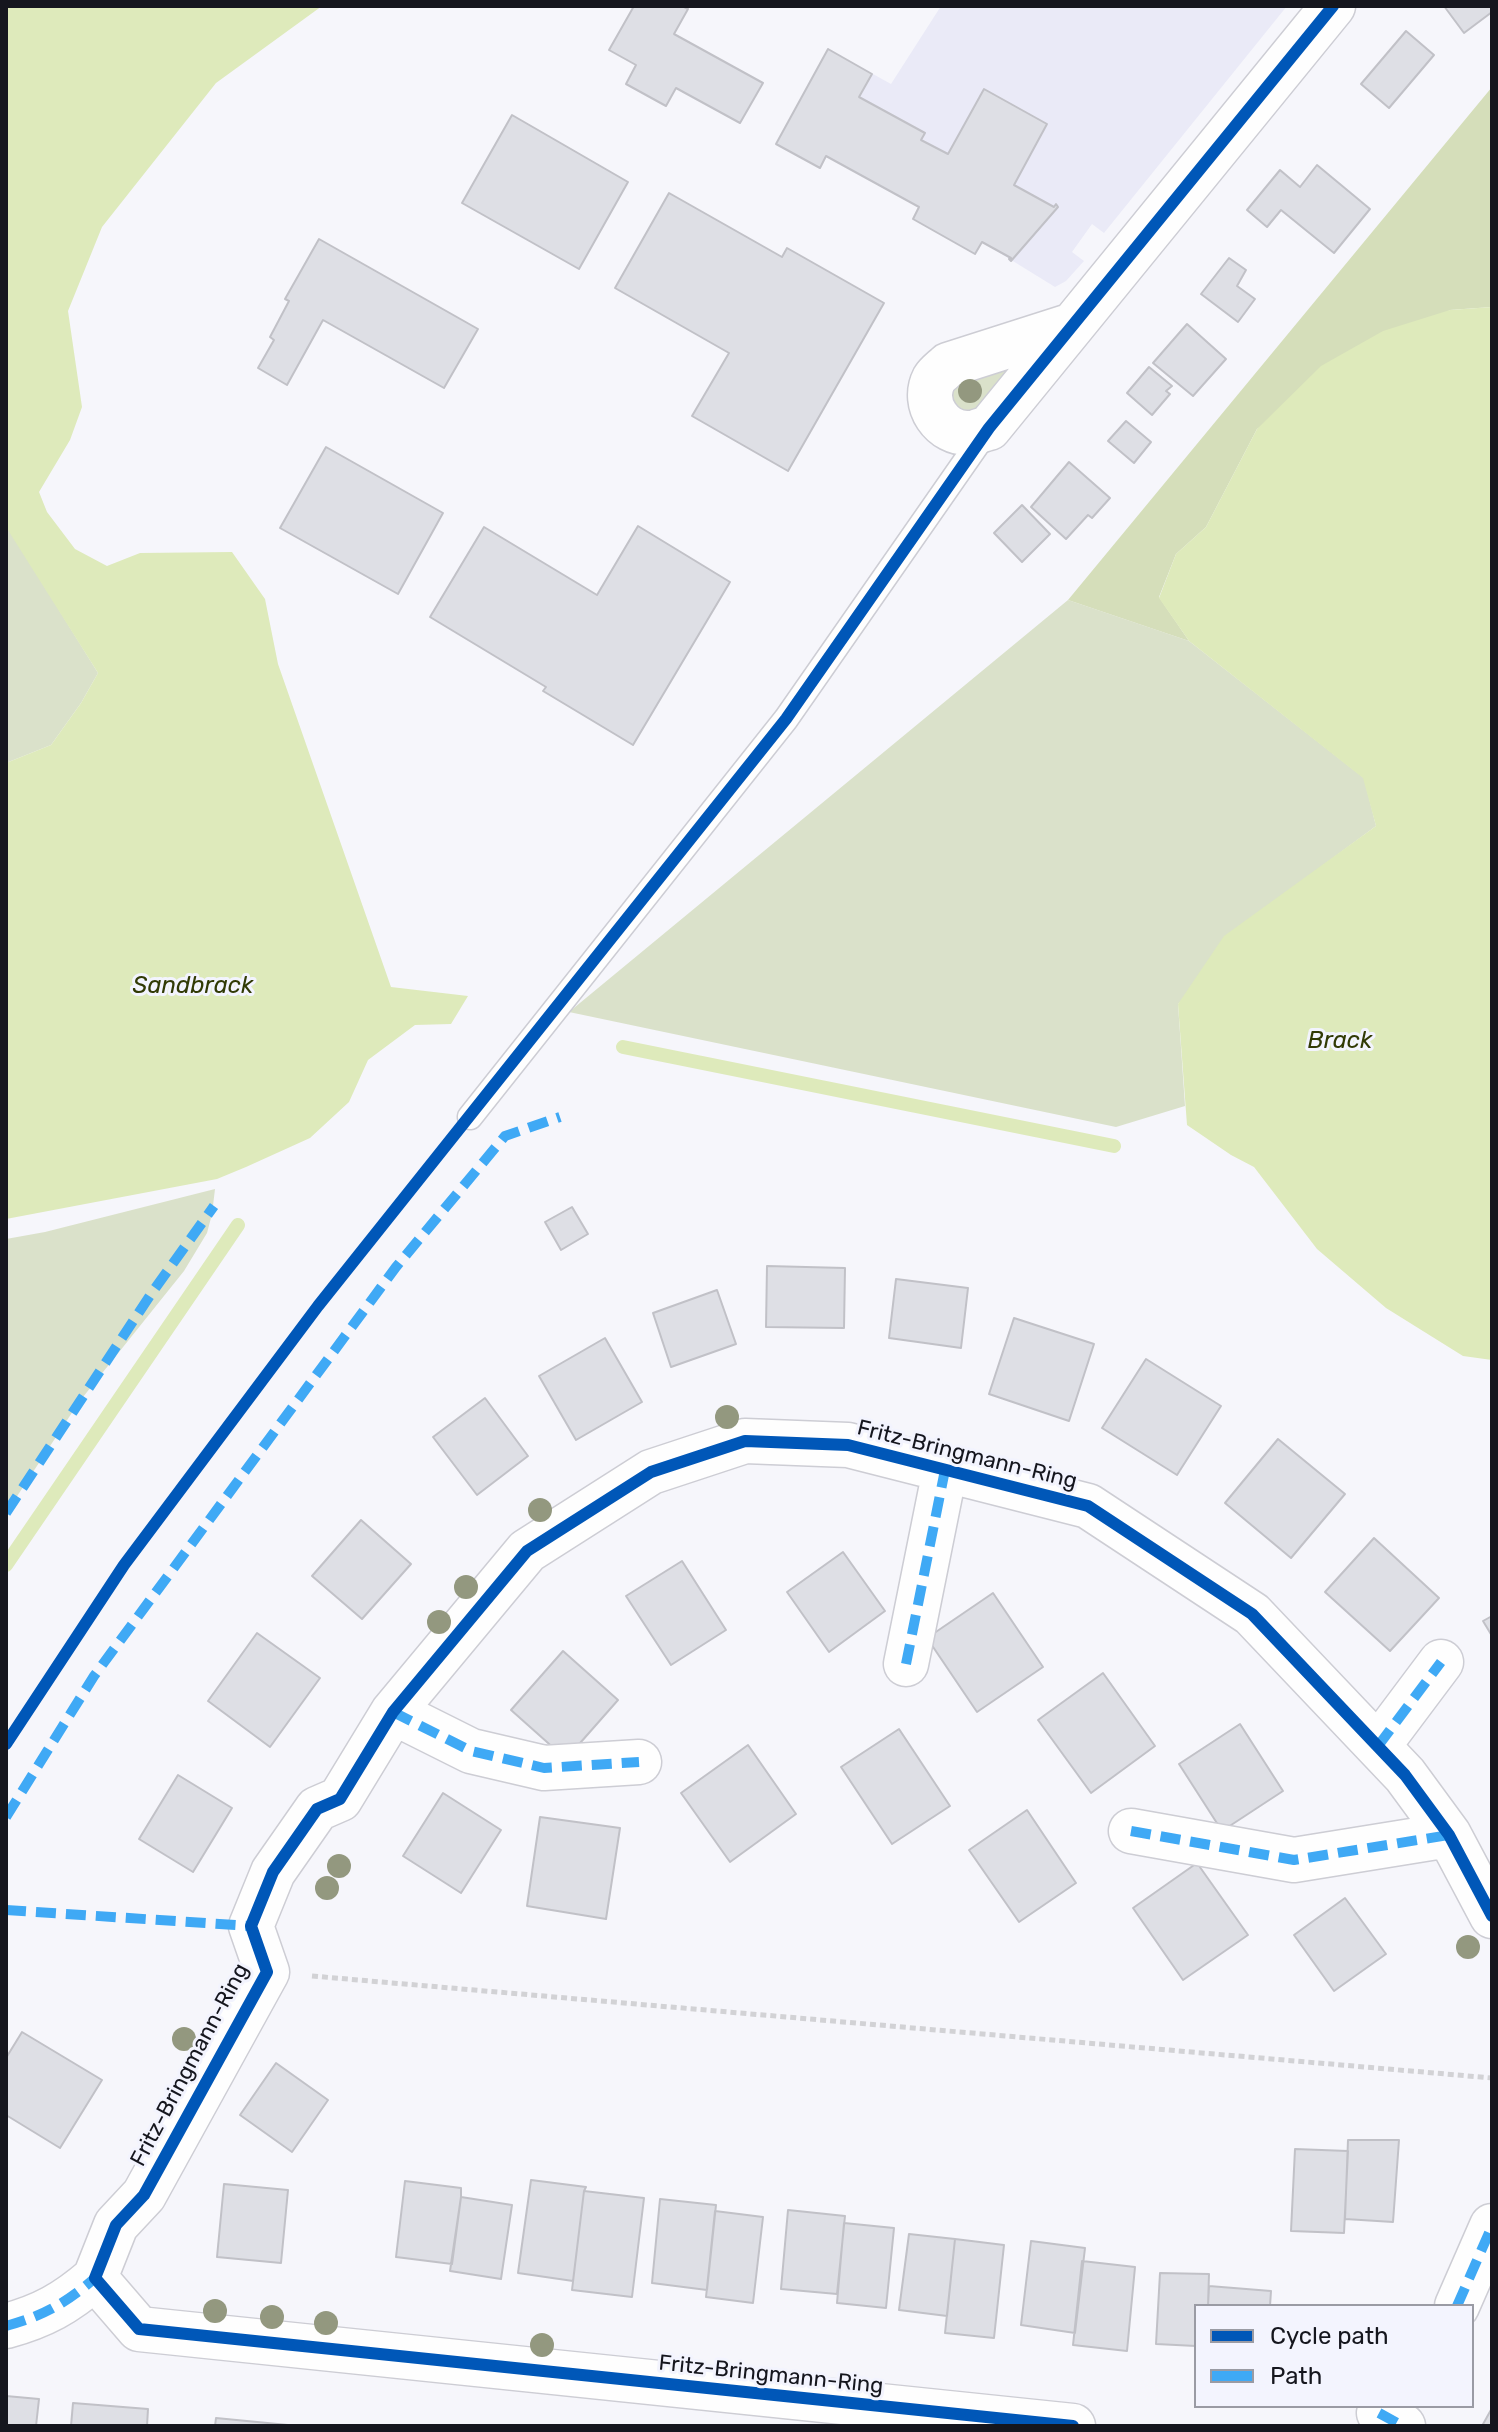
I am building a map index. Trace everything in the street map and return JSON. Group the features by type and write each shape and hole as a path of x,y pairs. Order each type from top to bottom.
{"street":[{"path":"1070,326 948,365 935,379 929,398 936,417 948,429 969,434 989,428 1333,6"},
{"name":"Fritz-Bringmann-Ring","path":"6,2326 34,2318 68,2301 95,2278 116,2225 144,2195 267,1972 251,1926 273,1872 317,1809 340,1799 393,1712 527,1551 651,1472 745,1441 848,1445 1088,1506 1252,1614 1405,1775 1449,1835 1492,1916"},
{"name":"Fritz-Bringmann-Ring","path":"906,1664 945,1470"},
{"path":"1378,1746 1441,1662"},
{"path":"393,1712 471,1751 544,1768 639,1762"},
{"path":"1131,1831 1294,1860 1449,1835"},
{"path":"1458,2304 1492,2227"},
{"name":"Fritz-Bringmann-Ring","path":"95,2278 139,2329 1073,2426"}],"lane":[{"path":"470,1117 786,719 989,428"}],"path":[{"path":"267,1972 1492,2078"}],"shaded area":[{"path":"941,6 1287,6 1104,233 1092,224 1072,252 1084,261 1066,281 1055,287 982,242 975,254 913,219 919,207 827,156 820,168 776,144 828,49 891,84"},
{"path":"1492,87 1492,307 1450,310 1257,429 1206,527 1176,554 1159,597 1189,641 1068,600"},
{"path":"1026,356 978,410 968,412 954,407 948,396 953,385"},
{"path":"7,526 98,673 51,745 6,763"},
{"path":"1068,600 1189,641 1364,778 1376,826 1326,863 1178,1004 1185,1106 1116,1127 569,1012"},
{"path":"215,1189 207,1233 184,1271 79,1402 6,1513 6,1239"}],"water":[{"name":"Sandbrack","path":"6,6 322,6 216,83 102,227 68,311 82,407 70,440 39,492 47,512 75,549 107,566 140,553 232,552 265,599 278,664 391,987 468,996 451,1024 415,1025 368,1060 349,1102 310,1138 217,1179 6,1219 6,763 51,745 98,673 6,527"},
{"name":"Brack","path":"1492,307 1492,1360 1463,1356 1386,1308 1317,1249 1254,1167 1187,1125 1178,1004 1224,936 1376,826 1363,778 1189,641 1159,598 1176,554 1206,527 1257,429 1321,366 1383,331 1450,310"}],"building":[{"path":"634,6 682,6 688,9 674,34 763,83 740,123 676,88 666,106 626,84 636,65 609,50"},
{"path":"1444,6 1492,6 1492,12 1464,33"},
{"path":"1406,31 1434,55 1389,108 1361,84"},
{"path":"828,49 872,74 859,97 925,133 921,140 948,154 984,89 1047,124 1014,185 1058,207 1011,261 1011,258 982,242 975,254 913,219 919,207 826,156 820,168 776,144"},
{"path":"512,115 628,182 579,269 462,203"},
{"path":"1317,165 1370,209 1334,253 1281,210 1267,227 1247,210 1280,170 1300,187"},
{"path":"669,193 782,257 787,248 884,303 788,471 692,416 729,353 615,288"},
{"path":"319,239 478,329 444,388 323,320 287,385 258,368 274,340 270,337 289,301 285,299"},
{"path":"1229,258 1246,270 1237,286 1255,299 1238,322 1201,294"},
{"path":"1187,324 1226,359 1193,396 1153,363"},
{"path":"1149,367 1172,386 1166,391 1170,394 1152,415 1127,393"},
{"path":"1126,421 1151,442 1134,463 1108,441"},
{"path":"326,447 443,513 398,594 280,528"},
{"path":"1069,462 1110,498 1092,518 1088,515 1066,539 1031,507"},
{"path":"1022,505 1050,534 1022,562 994,533"},
{"path":"638,526 730,582 633,745 543,691 546,687 430,617 484,527 597,595"},
{"path":"572,1207 588,1234 561,1250 545,1222"},
{"path":"767,1266 845,1268 844,1328 766,1327"},
{"path":"896,1279 968,1288 961,1348 889,1338"},
{"path":"717,1290 736,1344 671,1367 653,1313"},
{"path":"1014,1318 1094,1344 1069,1421 989,1394"},
{"path":"605,1338 642,1402 576,1440 539,1376"},
{"path":"1146,1359 1221,1406 1177,1475 1102,1428"},
{"path":"485,1398 528,1456 477,1495 433,1437"},
{"path":"1278,1439 1345,1494 1291,1558 1225,1503"},
{"path":"361,1520 411,1564 362,1619 312,1576"},
{"path":"1374,1538 1439,1598 1390,1651 1325,1592"},
{"path":"843,1552 885,1611 829,1652 787,1592"},
{"path":"682,1561 726,1630 671,1665 626,1596"},
{"path":"993,1593 1043,1667 977,1712 927,1638"},
{"path":"1492,1616 1492,1636 1483,1621"},
{"path":"257,1633 320,1678 270,1747 208,1701"},
{"path":"563,1651 618,1700 566,1759 511,1710"},
{"path":"1103,1673 1155,1746 1091,1793 1038,1720"},
{"path":"1240,1724 1283,1791 1222,1831 1179,1764"},
{"path":"899,1729 950,1806 892,1844 841,1767"},
{"path":"748,1745 796,1814 730,1862 681,1793"},
{"path":"178,1775 232,1808 193,1872 139,1839"},
{"path":"443,1793 501,1830 461,1893 403,1856"},
{"path":"1027,1810 1076,1883 1019,1922 969,1850"},
{"path":"540,1817 620,1828 606,1919 527,1906"},
{"path":"1197,1863 1248,1935 1183,1980 1133,1908"},
{"path":"1345,1898 1386,1954 1334,1991 1294,1935"},
{"path":"22,2032 102,2080 60,2148 6,2115 6,2058"},
{"path":"276,2063 328,2100 292,2152 240,2115"},
{"path":"1348,2140 1399,2140 1393,2222 1345,2219"},
{"path":"1295,2149 1348,2151 1344,2233 1291,2231"},
{"path":"531,2180 586,2187 573,2281 518,2273"},
{"path":"405,2181 461,2188 452,2264 396,2257"},
{"path":"224,2184 288,2190 281,2263 217,2257"},
{"path":"584,2191 644,2198 632,2297 572,2290"},
{"path":"461,2197 512,2205 501,2279 450,2271"},
{"path":"660,2199 716,2205 707,2290 652,2283"},
{"path":"788,2210 845,2216 837,2294 781,2289"},
{"path":"715,2211 763,2217 753,2303 706,2297"},
{"path":"844,2223 894,2228 886,2308 837,2303"},
{"path":"909,2234 955,2239 947,2316 899,2310"},
{"path":"955,2239 1004,2245 994,2338 945,2333"},
{"path":"1031,2241 1085,2248 1075,2333 1021,2325"},
{"path":"1082,2261 1135,2267 1127,2351 1073,2345"},
{"path":"1160,2273 1209,2274 1208,2304 1194,2304 1194,2346 1156,2344"},
{"path":"1209,2286 1271,2291 1270,2304 1208,2304"},
{"path":"6,2396 39,2399 36,2426 6,2426"},
{"path":"73,2403 148,2409 147,2426 71,2426"},
{"path":"1492,2408 1492,2426 1482,2426"},
{"path":"216,2418 288,2425 288,2426 215,2426"}],"waterway":[{"path":"623,1047 1114,1146"},
{"path":"6,1565 238,1225"}],"marked path":[{"path":"6,1817 94,1676 396,1267 505,1136 560,1117"},
{"path":"6,1513 151,1294 214,1206"},
{"path":"906,1664 945,1470"},
{"path":"1378,1746 1441,1662"},
{"path":"393,1712 471,1751 544,1768 639,1762"},
{"path":"1131,1831 1294,1860 1449,1835"},
{"path":"6,1910 251,1926"},
{"path":"1458,2304 1492,2226"},
{"path":"6,2326 54,2308 95,2278"},
{"path":"1379,2413 1403,2426"}],"cycle path":[{"path":"6,1744 124,1565 318,1306 786,719 989,428 1333,6"},
{"path":"1073,2426 139,2329 95,2278 116,2225 144,2195 267,1972 251,1926 273,1872 317,1809 340,1799 393,1712 527,1551 651,1472 745,1441 848,1445 1088,1506 1252,1614 1405,1775 1449,1835 1492,1916"}]}
